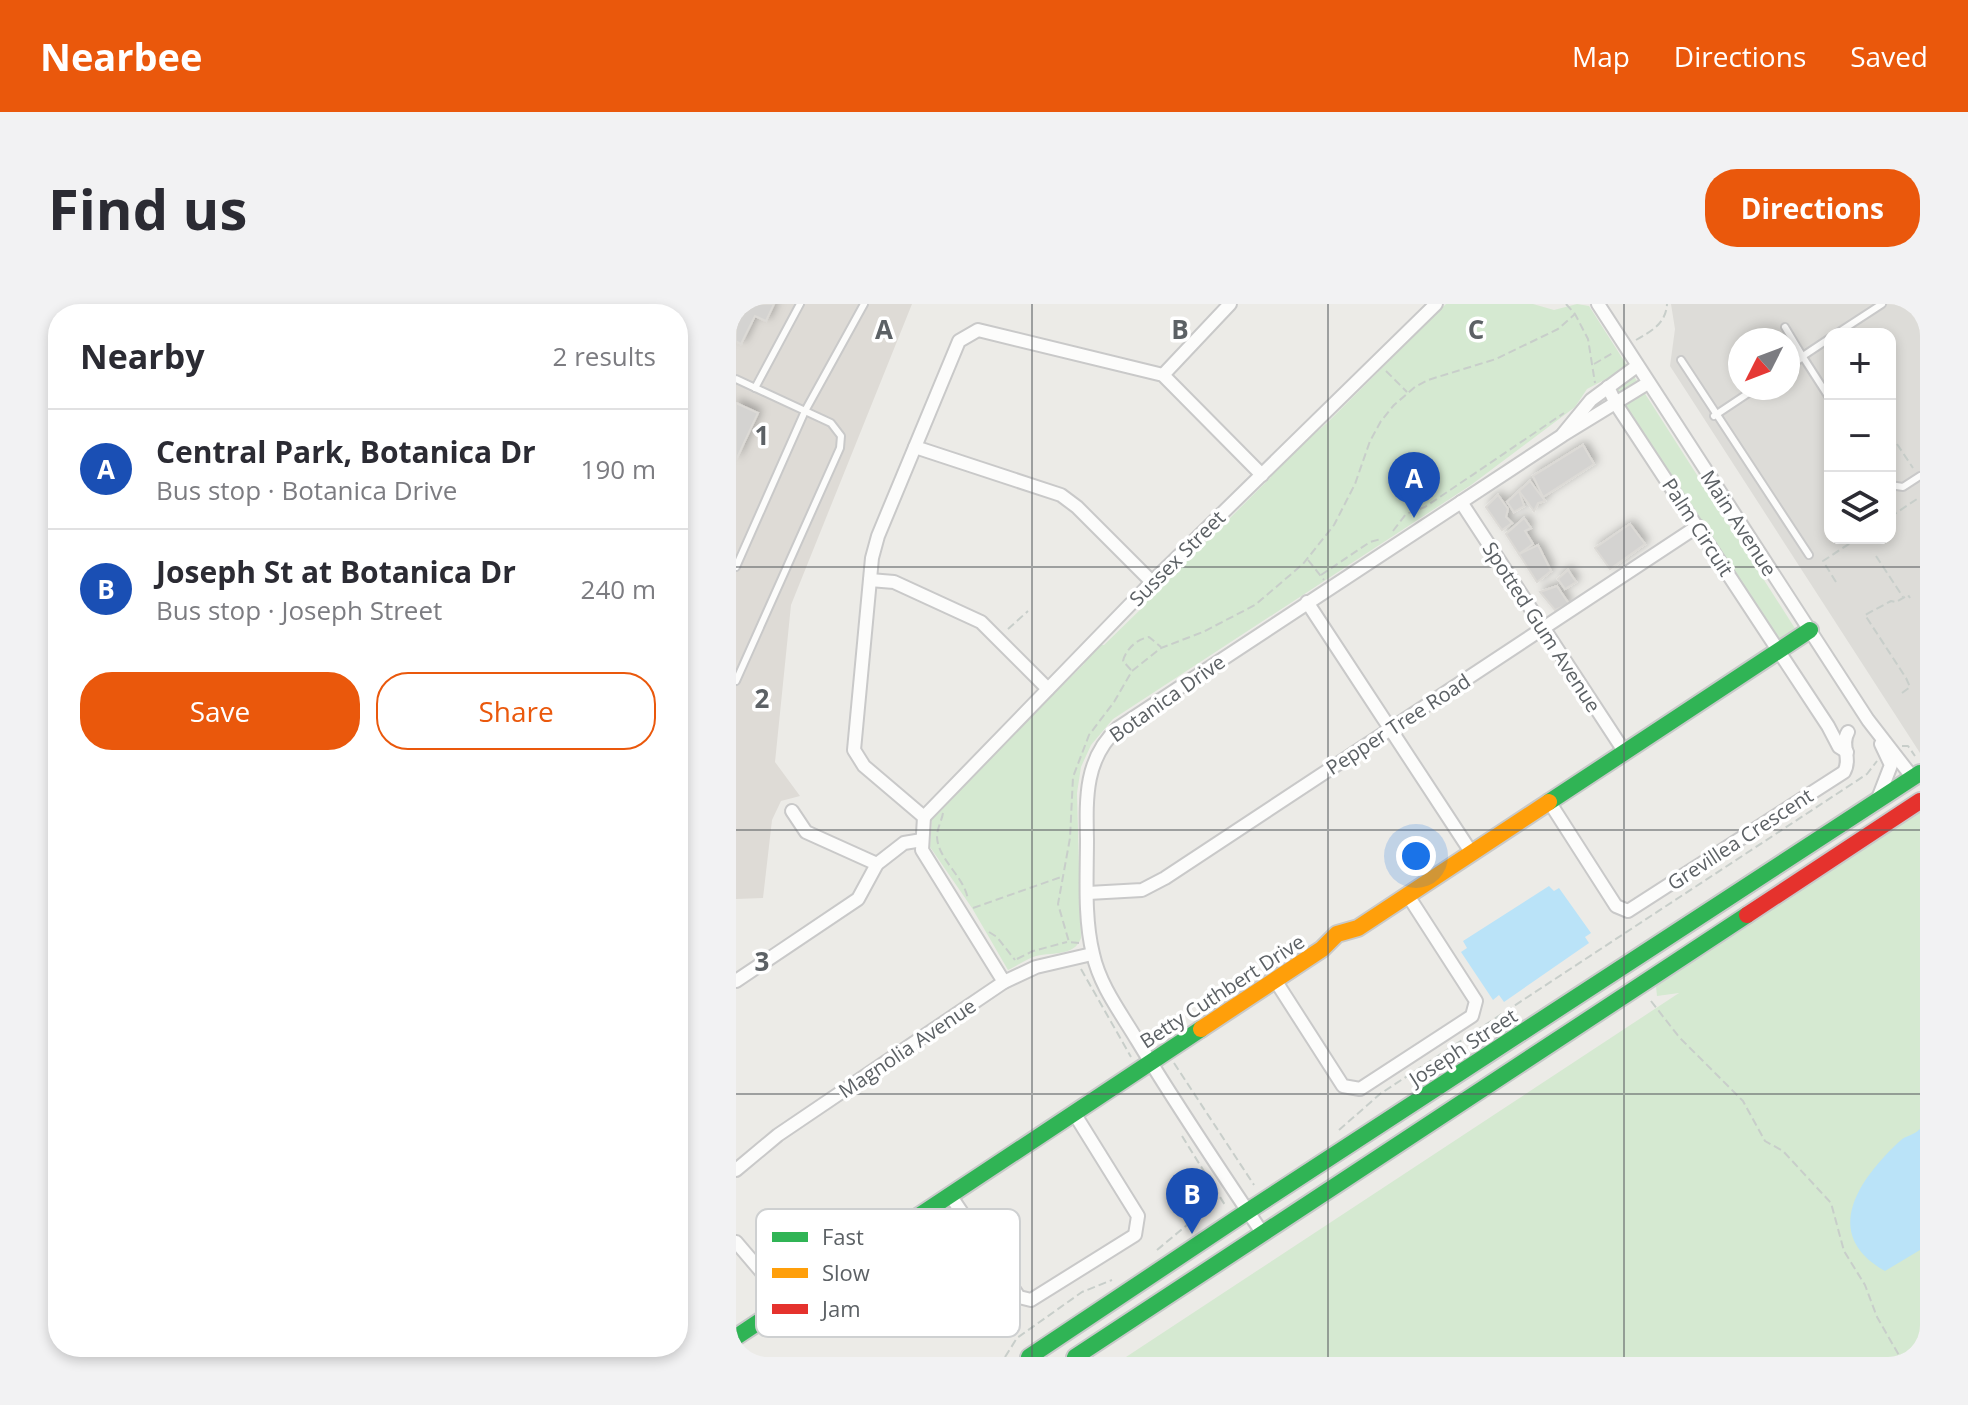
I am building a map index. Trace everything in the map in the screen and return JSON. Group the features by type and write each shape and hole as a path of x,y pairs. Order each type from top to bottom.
{"main road":[{"name":"Betty Cuthbert Drive","path":"929,1209 1322,949 1333,935 1344,929 1358,928 1810,630"},
{"name":"Joseph Street","path":"1029,1357 1916,776"},
{"path":"1075,1357 1920,801"},
{"name":"Betty Cuthbert Drive","path":"736,1337 756,1324"}],"street":[{"path":"1163,375 1230,304"},
{"name":"Main Avenue","path":"1598,304 1889,753 1916,776"},
{"name":"Sussex Street","path":"924,817 1152,582 1377,362 1428,306"},
{"path":"1004,982 922,850 924,817 864,766 854,750 870,580 878,536 959,341 978,330 1163,375 1262,475"},
{"name":"Botanica Drive","path":"1563,435 1591,400 1637,366"},
{"name":"Botanica Drive","path":"1263,1234 1145,1066 1107,990 1092,948 1088,893 1088,790 1099,748 1118,728 1329,587 1648,383"},
{"name":"Palm Circuit","path":"1608,387 1616,404 1778,651"},
{"path":"915,447 1061,495 1152,582"},
{"name":"Spotted Gum Avenue","path":"1461,502 1624,751"},
{"name":"Pepper Tree Road","path":"1088,893 1142,890 1154,884 1698,526"},
{"path":"870,580 894,582 981,622 1048,689"},
{"path":"1307,602 1471,852"},
{"path":"1778,651 1839,747 1847,752"},
{"path":"1847,752 1845,743 1848,732 1868,720"},
{"path":"1828,726 1848,732"},
{"name":"Grevillea Crescent","path":"1550,803 1616,906 1628,911 1844,772 1848,766 1847,752"},
{"path":"1877,801 1891,765 1889,753"},
{"path":"792,811 806,832 877,864"},
{"path":"736,981 858,899 877,864 904,843 922,840"},
{"path":"1275,980 1343,1086 1360,1089 1472,1016 1476,1001 1407,894"},
{"name":"Magnolia Avenue","path":"736,1170 778,1135 1004,982 1036,967 1076,957 1092,948"},
{"path":"1020,1297 1031,1300 1135,1235 1138,1216 1074,1113"},
{"path":"950,1195 959,1209"},
{"path":"736,1242 756,1265"}],"lane":[{"path":"755,388 800,304"},
{"path":"736,567 805,411 864,304"},
{"path":"1845,328 1882,304"},
{"path":"1785,327 1824,390"},
{"path":"1800,359 1824,342"},
{"path":"1681,360 1809,555"},
{"path":"736,379 837,427 841,436 840,448 736,681"},
{"path":"1715,415 1738,400"},
{"path":"1896,486 1903,487 1919,473"}],"path":[{"path":"1566,304 1588,339 1596,386 1591,400"},
{"path":"1593,364 1656,327 1664,318 1667,304"},
{"path":"1092,948 1069,942 1058,904 1070,838 1073,777 1089,735 1132,671 1161,648 1203,632 1255,605 1307,560 1334,525 1381,421 1408,393 1428,380 1496,359 1558,329 1575,314"},
{"path":"1377,362 1408,393"},
{"path":"1321,575 1370,542 1385,538 1406,514 1425,507 1570,409"},
{"path":"1897,444 1911,467 1919,473"},
{"path":"1896,513 1920,497"},
{"path":"1836,582 1823,561 1849,544"},
{"path":"1876,556 1903,597"},
{"path":"1307,560 1329,587"},
{"path":"1902,693 1910,687 1906,678 1865,615 1908,595 1910,598"},
{"path":"999,637 1028,611"},
{"path":"1132,671 1123,661 1125,652 1142,638 1149,637 1161,648"},
{"path":"1333,1134 1380,1094 1867,774 1878,759 1902,745 1908,746 1916,757 1920,757"},
{"path":"936,804 944,815 938,830 938,844 967,890 972,908 1062,876"},
{"path":"986,930 997,937 1015,960"},
{"path":"1076,957 1087,984 1145,1066"},
{"path":"1648,998 1679,1037 1743,1101 1765,1141 1783,1151 1831,1203 1844,1251 1865,1285 1877,1317 1900,1357"},
{"path":"1167,1052 1257,1189"},
{"path":"1182,1135 1226,1209"},
{"path":"1155,1252 1193,1220 1202,1221"},
{"path":"1020,1336 1082,1292 1119,1275"},
{"path":"1005,1357 1018,1337"}],"shaded area":[{"path":"736,304 912,304 791,605 775,762 800,796 781,801 772,820 763,898 736,899"},
{"path":"1671,304 1920,304 1920,753 1670,366 1675,329"}],"green space":[{"path":"1446,304 1533,304 1554,310 1577,304 1589,306 1796,630 1779,641 1606,379 1587,389 1575,407 1471,485 1113,719 1091,745 1081,767 1077,793 1081,938 1073,949 1033,957 1008,970 972,908 930,847 932,819 942,805 1084,664 1098,645 1104,645 1142,608 1143,601 1271,477 1273,469 1327,423"},
{"path":"1920,808 1920,1357 1126,1357 1679,993 1657,996 1656,986"}],"water":[{"path":"1549,886 1554,891 1559,888 1591,933 1585,937 1589,943 1504,1002 1499,995 1493,1000 1461,952 1467,948 1463,941"},
{"path":"1920,1129 1920,1250 1885,1271 1865,1256 1854,1240 1850,1224 1853,1206 1871,1172 1902,1139"}],"building":[{"path":"736,304 774,304 766,321 755,316 741,344 736,341"},
{"path":"736,403 758,413 736,460"},
{"path":"1583,445 1594,464 1543,497 1533,476"},
{"path":"1530,481 1545,501 1538,503 1534,511 1519,491"},
{"path":"1519,491 1524,506 1514,512 1507,502"},
{"path":"1498,495 1508,509 1506,517 1512,523 1502,530 1486,507"},
{"path":"1524,518 1531,528 1525,531 1533,544 1519,554 1506,534"},
{"path":"1630,524 1645,544 1610,569 1595,548"},
{"path":"1538,545 1551,571 1537,582 1519,554"},
{"path":"1568,570 1576,582 1565,589 1558,579"},
{"path":"1557,586 1569,604 1555,610 1540,592"}],"traffic: fast":[{"path":"1549,802 1810,630"},
{"path":"1029,1357 1920,773"},
{"path":"1075,1357 1747,915"},
{"path":"929,1209 1201,1029"},
{"path":"736,1337 756,1324"}],"traffic: slow":[{"path":"1201,1029 1322,949 1337,934 1358,928 1549,802"}],"traffic: jam":[{"path":"1747,915 1920,801"}],"place":[{"name":"Central Park, Botanica Dr","path":"1414,518"},
{"name":"Joseph St at Botanica Dr","path":"1192,1234"}]}
